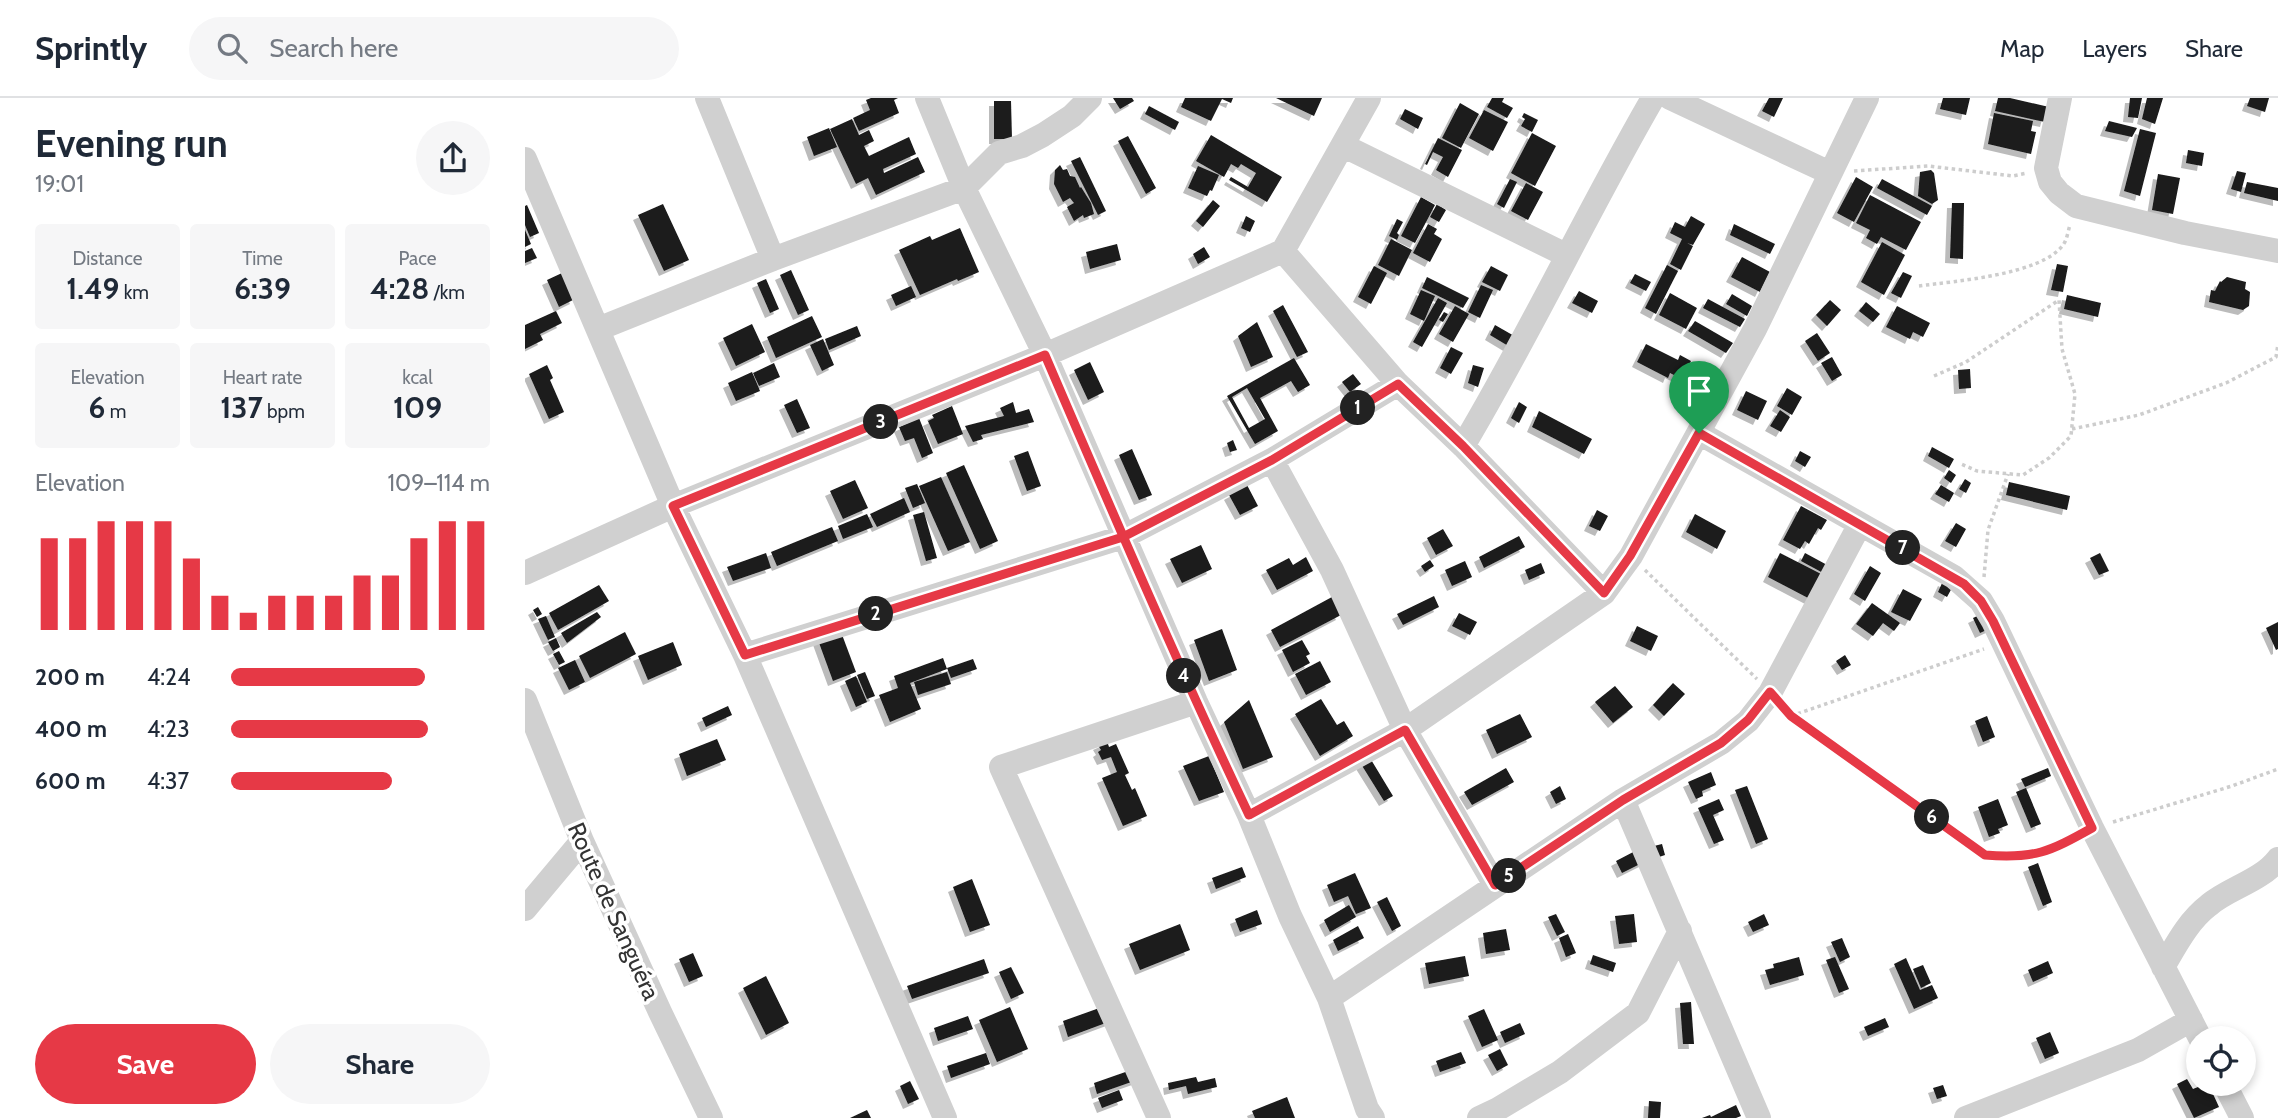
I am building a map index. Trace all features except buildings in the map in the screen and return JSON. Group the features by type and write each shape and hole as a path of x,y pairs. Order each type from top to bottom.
{"street":[{"path":"707,98 773,259"},
{"path":"927,98 964,188 1045,355 1196,702 1249,815 1290,916 1329,998 1363,1115"},
{"path":"598,329 773,259 964,188 999,153 1022,146 1043,135 1072,116 1090,98"},
{"path":"525,573 673,506 1045,355 1283,251 1369,98"},
{"path":"1463,446 1494,395 1566,255 1653,98"},
{"path":"1670,98 1831,173"},
{"path":"1249,815 1405,730 1604,593 1630,556 1755,329 1867,98"},
{"path":"2060,98 2046,168 2050,182 2076,206 2185,233 2278,251"},
{"path":"1343,146 1566,255"},
{"path":"525,159 531,190 598,329 673,506 745,655 945,1118"},
{"path":"1283,251 1398,384 1463,446 1604,593"},
{"path":"745,655 1123,537 1272,460 1398,384"},
{"path":"1699,433 1954,577 1981,601 2004,642 2092,828 2193,1026"},
{"path":"1272,460 1332,570 1405,730 1495,885"},
{"path":"1329,998 1623,800 1721,743 1748,720 1770,692 1860,524"},
{"name":"Route de Sanguéra","path":"525,700 582,841 711,1118"},
{"path":"1159,1118 1001,767 1196,702"},
{"path":"1623,800 1759,1118"},
{"path":"525,909 582,841"},
{"path":"2163,967 2193,919 2210,903 2256,876 2278,859"},
{"path":"1479,1118 1560,1072 1638,1013 1680,931"},
{"path":"1966,1118 2186,1032"},
{"path":"2231,1096 2242,1118"}],"path":[{"path":"1831,173 1928,166 2013,176 2046,168"},
{"path":"1919,286 2002,274 2042,262 2063,245 2076,206"},
{"path":"1934,376 1966,362 2059,300 2062,349 2075,394 2071,436 2049,458 2023,475 1977,471 1959,463"},
{"path":"2072,429 2139,415 2226,383 2276,357 2278,344"},
{"path":"1981,601 1988,530 2008,474"},
{"path":"1630,556 1770,692 1791,716 1985,855 2013,857 2049,852 2092,828 2232,786 2278,769"},
{"path":"1791,716 2004,642"}],"route":[{"path":"1699,433 1630,556 1604,593 1463,446 1398,384 1272,460 1123,537 745,655 673,506 1045,355 1123,537 1196,702 1249,815 1405,730 1495,885 1623,800 1721,743 1748,720 1770,692 1791,716 1985,855 2013,857 2049,852 2092,828 1981,601 1954,577 1699,433"}]}
